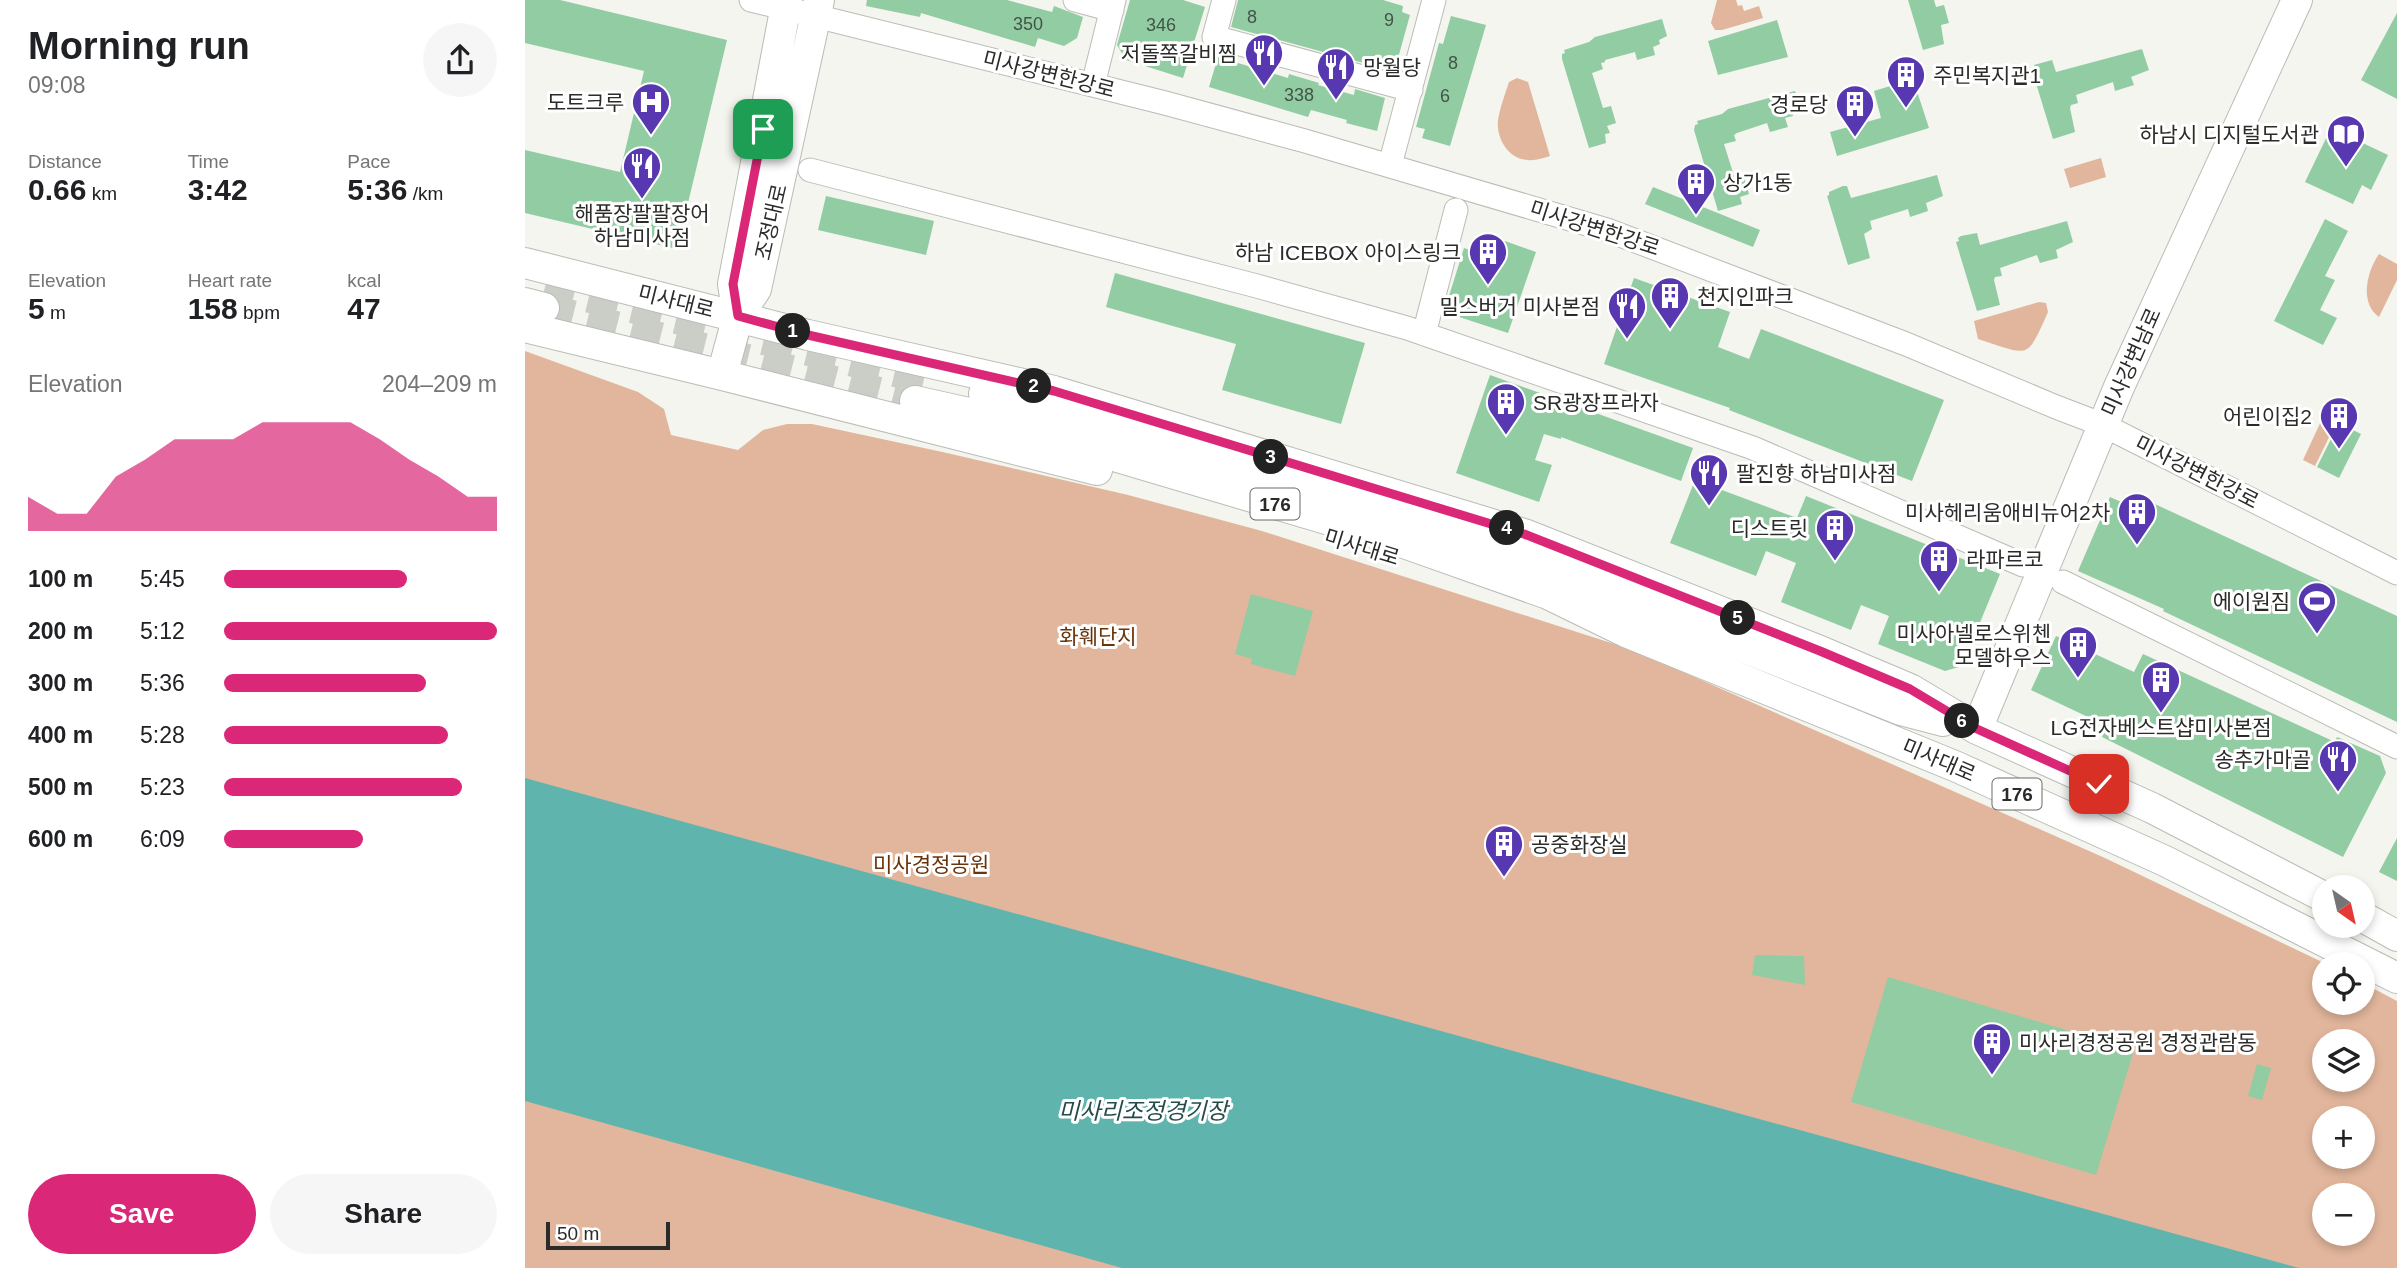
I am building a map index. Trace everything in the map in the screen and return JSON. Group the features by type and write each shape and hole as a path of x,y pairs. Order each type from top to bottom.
{"main road":[{"name":"미사강변남로","path":"1977,729 2103,425 2297,0"},
{"name":"조정대로","path":"738,316 733,284 786,4"},
{"name":"조정대로","path":"722,375 738,316 756,289 818,8"},
{"name":"미사대로","path":"525,263 787,330 924,393 1167,488 1413,563 1577,619 1626,632 2032,800 2165,861 2397,978"},
{"name":"미사대로","path":"533,301 722,375 924,393 1054,391 1524,534 1898,684 1977,729 2153,808 2312,891"},
{"path":"2375,924 2397,936"}],"street":[{"name":"미사강변한강로","path":"751,0 818,8 1390,165 1641,242 1906,344 2103,425 2397,573"},
{"path":"1075,0 1113,5 1093,85"},
{"path":"1224,0 1214,37 1411,90"},
{"path":"1390,165 1434,0"},
{"path":"810,170 1253,285 1424,334 1753,448 2023,565"},
{"path":"1424,334 1456,210"},
{"path":"2063,582 2397,747"}],"green space":[{"path":"1717,0 1736,0 1744,11 1759,6 1763,18 1715,30 1711,23"},
{"path":"1517,78 1528,82 1550,156 1533,160 1521,159 1509,152 1501,140 1498,127 1500,111 1509,82"},
{"path":"2101,158 2106,177 2070,188 2064,169"},
{"path":"2379,254 2397,264 2397,280 2379,317 2369,304 2367,287 2371,269"},
{"path":"2039,302 2046,303 2048,312 2030,347 2017,351 1978,339 1974,321"},
{"name":"미사경정공원","path":"525,351 638,392 664,409 671,435 738,450 763,430 787,424 812,424 947,453 1128,495 1262,531 1633,650 2105,858 2312,957 2312,1015 2375,1015 2375,989 2397,1001 2397,1268 525,1268"},
{"path":"2323,417 2336,423 2315,466 2303,460"}],"water":[{"name":"미사리조정경기장","path":"525,778 2299,1268 1122,1268 525,1101"}],"building":[{"path":"525,0 560,0 727,40 677,249 525,213 525,150 620,172 644,71 525,43"},
{"path":"867,0 1007,0 1052,12 1054,6 1083,17 1077,38 1064,46 1038,38 1035,47 921,13 920,17 866,6"},
{"path":"1130,0 1183,0 1205,7 1183,78 1126,60 1117,45"},
{"path":"1238,0 1383,0 1403,6 1402,12 1410,15 1393,71 1231,27"},
{"path":"1908,0 1934,0 1936,7 1944,5 1949,23 1941,25 1944,44 1923,50"},
{"path":"2397,13 2397,99 2361,80"},
{"path":"1451,16 1486,25 1450,146 1422,138 1425,129 1416,127 1439,43 1443,44"},
{"path":"1662,19 1667,36 1653,47 1655,55 1637,60 1635,52 1605,60 1601,63 1603,69 1592,73 1603,108 1611,106 1616,123 1607,126 1610,133 1605,134 1606,143 1589,148 1562,59 1564,50 1589,42 1595,37"},
{"path":"1777,20 1788,57 1718,75 1708,41"},
{"path":"2142,49 2149,70 2131,77 2134,85 2115,91 2113,82 2076,95 2078,103 2070,108 2075,132 2053,139 2032,70 2035,69 2034,65 2052,60 2056,72"},
{"path":"1218,57 1288,78 1289,74 1354,95 1355,89 1385,98 1377,131 1311,110 1308,117 1209,87"},
{"path":"1913,79 1929,128 1837,156 1830,132 1881,118 1874,91"},
{"path":"1795,91 1800,107 1792,111 1793,116 1785,118 1788,127 1770,132 1767,123 1737,133 1734,135 1736,141 1724,144 1735,179 1744,177 1749,194 1740,197 1742,204 1718,211 1694,130 1697,121 1722,114 1728,109"},
{"name":"하남시 디지털도서관","path":"2331,128 2388,155 2371,190 2362,185 2353,204 2305,182"},
{"path":"1937,175 1943,196 1926,203 1928,211 1910,217 1908,209 1870,221 1872,229 1864,234 1870,258 1848,265 1827,196 1829,192 1847,186 1851,198"},
{"name":"상가1동","path":"1653,187 1760,230 1753,247 1645,204"},
{"path":"826,196 934,221 926,255 818,230"},
{"path":"2325,219 2348,231 2325,276 2335,280 2320,310 2337,318 2323,345 2274,321"},
{"path":"2067,221 2073,242 2056,250 2058,258 2040,263 2037,255 2000,268 2002,276 1995,277 1994,280 2000,305 1977,311 1956,242 1959,241 1958,238 1977,233 1980,245"},
{"name":"하남 ICEBOX 아이스링크","path":"1505,241 1536,252 1508,333 1444,312 1464,248 1498,260"},
{"path":"1115,273 1365,343 1341,424 1222,390 1236,344 1106,307"},
{"path":"1634,278 1730,312 1718,347 1749,359 1761,329 1944,400 1912,481 1729,410 1730,408 1604,364"},
{"name":"SR광장프라자","path":"1490,375 1693,448 1681,481 1561,437 1544,434 1535,460 1552,465 1539,502 1456,473"},
{"name":"어린이집2","path":"2339,423 2361,434 2339,478 2317,467"},
{"path":"1695,480 1797,518 1806,496 2000,574 1962,666 1945,671 1878,644 1889,616 1861,605 1851,630 1781,602 1796,563 1766,551 1756,576 1670,543"},
{"path":"2131,493 2397,616 2397,722 2163,611 2164,609 2078,571 2110,497 2126,504"},
{"path":"1251,594 1313,611 1295,676 1251,664 1252,659 1235,654"},
{"path":"2056,636 2134,672 2143,654 2335,742 2337,737 2380,756 2386,773 2343,857 2102,737 2107,726 2031,690"},
{"path":"2397,838 2397,881 2379,872"},
{"path":"1755,955 1804,956 1805,985 1752,975"},
{"name":"미사리경정공원 경정관람동","path":"1888,977 2134,1050 2096,1175 1851,1102"},
{"path":"2257,1064 2271,1068 2262,1100 2248,1096"}],"tunnel":[{"path":"545,287 924,379"},
{"path":"544,308 915,401"}],"place":[{"name":"저돌쪽갈비찜","path":"1264,87"},
{"name":"망월당","path":"1336,101"},
{"name":"주민복지관1","path":"1906,109"},
{"name":"도트크루","path":"651,136"},
{"name":"경로당","path":"1855,138"},
{"name":"하남시 디지털도서관","path":"2346,168"},
{"name":"해품장팔팔장어 하남미사점","path":"642,200"},
{"name":"상가1동","path":"1696,216"},
{"name":"하남 ICEBOX 아이스링크","path":"1488,286"},
{"name":"천지인파크","path":"1670,330"},
{"name":"밀스버거 미사본점","path":"1627,340"},
{"name":"SR광장프라자","path":"1506,436"},
{"name":"어린이집2","path":"2339,450"},
{"name":"팔진향 하남미사점","path":"1709,507"},
{"name":"미사헤리움애비뉴어2차","path":"2137,546"},
{"name":"디스트릿","path":"1835,562"},
{"name":"라파르코","path":"1939,593"},
{"name":"에이원짐","path":"2317,635"},
{"name":"미사아넬로스위첸 모델하우스","path":"2078,679"},
{"name":"LG전자베스트샵미사본점","path":"2161,714"},
{"name":"송추가마골","path":"2338,793"},
{"name":"공중화장실","path":"1504,878"},
{"name":"미사리경정공원 경정관람동","path":"1992,1076"}],"route":[{"path":"763,129 733,284 738,316 808,335 1054,391 1524,534 1910,689 1977,729 2099,784"}],"park label":[{"name":"화훼단지","path":"1098,636"}]}
